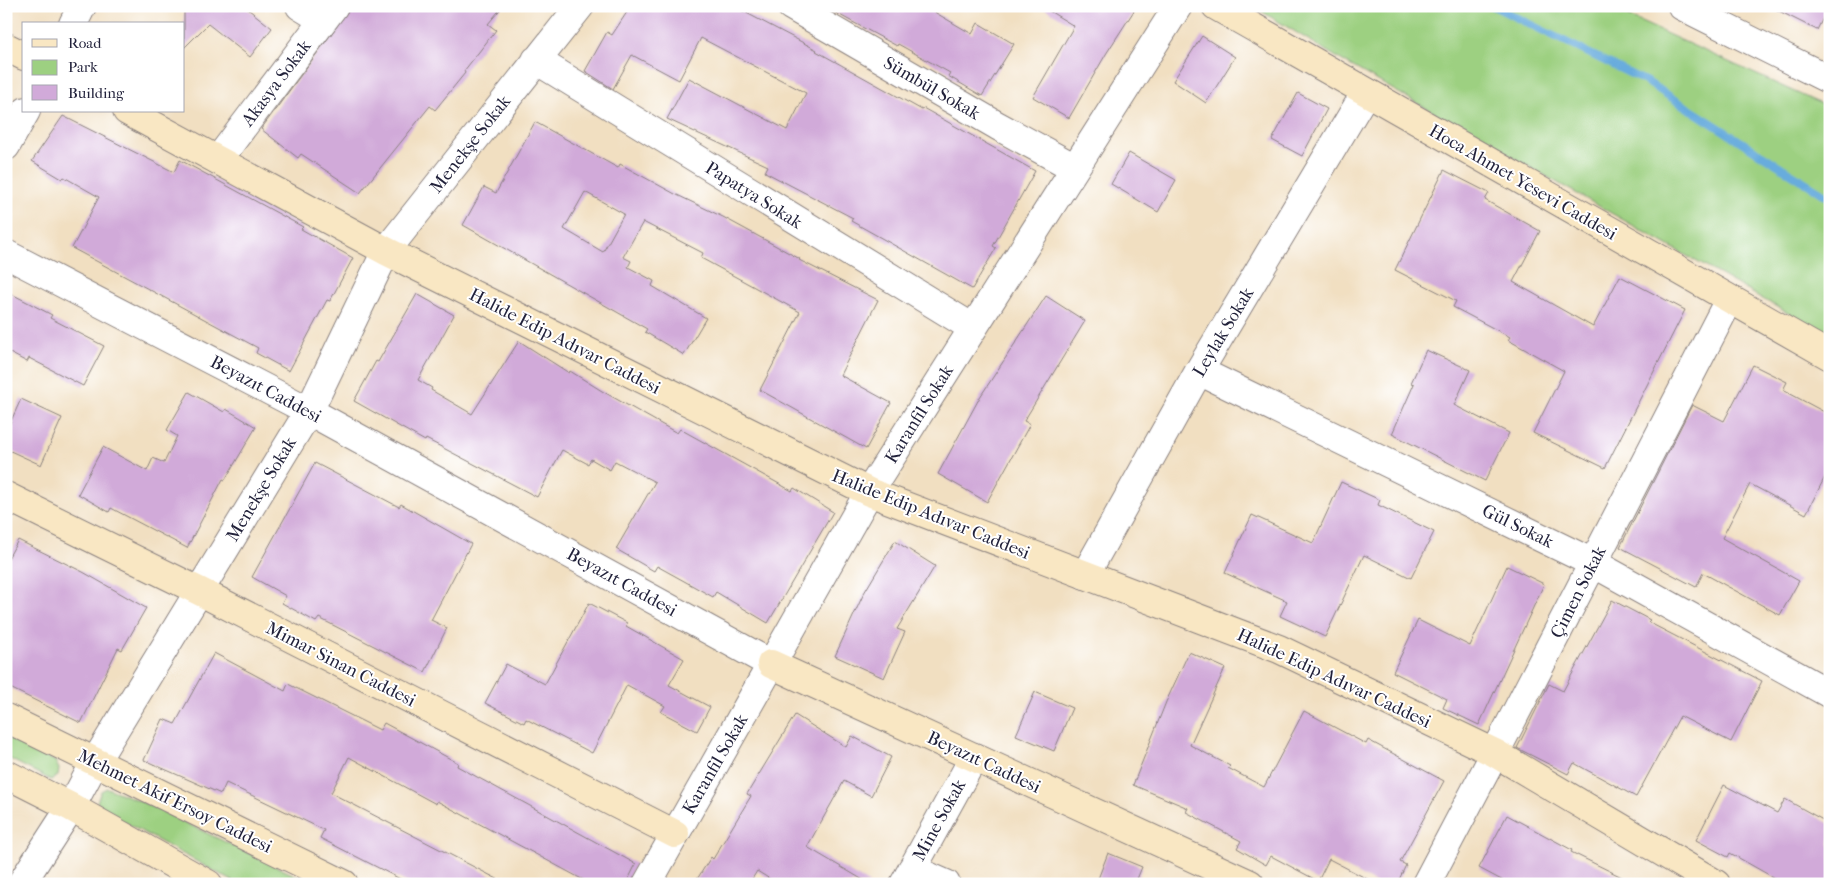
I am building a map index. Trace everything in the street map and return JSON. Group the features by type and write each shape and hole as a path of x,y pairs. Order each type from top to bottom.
{"street":[{"path":"74,22 82,6"},
{"path":"300,6 329,13"},
{"name":"Menekşe Sokak","path":"21,884 71,807 95,762 309,411 386,251 580,6"},
{"name":"Sümbül Sokak","path":"791,6 998,126 1075,168"},
{"name":"Karanfil Sokak","path":"647,884 869,492 1178,6"},
{"name":"Hoca Ahmet Yesevi Caddesi","path":"1216,6 1830,356"},
{"path":"1682,6 1830,80"},
{"name":"Akasya Sokak","path":"218,160 329,13"},
{"path":"6,47 22,55"},
{"name":"Papatya Sokak","path":"536,60 974,328"},
{"name":"Leylak Sokak","path":"1085,575 1199,371 1366,92"},
{"path":"6,146 25,112"},
{"name":"Halide Edip Adıvar Caddesi","path":"129,112 386,251 869,492 1279,649 1495,753 1716,884"},
{"name":"Beyazıt Caddesi","path":"6,254 309,411 771,664 1250,884"},
{"name":"Çimen Sokak","path":"1426,884 1729,300"},
{"name":"Gül Sokak","path":"1199,371 1593,563 1830,694"},
{"name":"Mimar Sinan Caddesi","path":"6,496 199,591 675,834"},
{"name":"Mehmet Akif Ersoy Caddesi","path":"6,718 344,884"},
{"name":"Mine Sokak","path":"908,876 974,757"},
{"path":"6,774 71,807 208,884"},
{"path":"908,876 946,884"}],"green space":[{"path":"1253,6 1606,6 1830,108 1830,337 1348,64"},
{"path":"6,737 55,761 59,769 58,776 51,780 6,757"},
{"path":"107,788 140,801 313,884 238,884 106,812 97,802 101,791"}],"building":[{"path":"184,6 244,6 272,28 250,57 208,24 185,47"},
{"path":"352,6 503,6 488,24 496,30 464,71 465,73 435,110 430,106 360,193 301,154 298,158 261,129"},
{"path":"631,6 733,6 817,50 922,110 923,108 1035,171 993,246 996,248 972,289 851,221 853,218 765,172 768,166 667,119 689,78 787,130 806,93 701,38 679,80 632,55 613,89 585,71 607,32 612,35"},
{"path":"823,6 924,6 972,34 978,23 1014,44 982,96 948,76 950,73"},
{"path":"1041,6 1137,6 1106,54 1069,118 1033,97 1074,26"},
{"path":"1769,6 1829,6 1817,30"},
{"path":"1202,36 1235,57 1206,103 1173,81"},
{"path":"1298,93 1327,109 1302,156 1272,140"},
{"path":"63,116 174,172 180,160 303,227 301,229 353,258 330,301 327,300 289,371 256,353 258,348 72,248 99,197 64,177 62,179 32,161"},
{"path":"535,122 618,168 620,164 878,300 840,375 891,403 866,449 760,390 800,312 701,258 703,253 643,222 623,257 631,261 628,267 654,281 652,286 706,318 684,355 645,332 647,329 463,225 484,187 496,193","holes":["585,192 624,214 603,252 564,229"]},
{"path":"1129,153 1176,180 1158,212 1111,184"},
{"path":"1444,170 1489,193 1485,200 1540,231 1513,282 1593,327 1620,276 1685,310 1605,468 1533,433 1564,371 1508,340 1510,337 1453,307 1456,301 1395,270"},
{"path":"6,291 52,315 50,318 104,346 83,386 29,358 27,362 6,351"},
{"path":"417,294 454,315 418,380 432,388 431,390 472,414 519,341 569,373 570,371 677,433 680,429 792,491 794,488 833,512 768,623 716,592 713,597 657,566 654,571 616,549 655,482 615,461 610,470 591,459 588,464 562,450 537,497 426,439 425,441 354,401"},
{"path":"1046,296 1085,321 1024,421 1030,424 987,502 938,474 980,397"},
{"path":"1426,350 1470,370 1454,405 1509,433 1485,481 1392,434 1414,384 1411,383"},
{"path":"1753,365 1787,382 1783,390 1830,415 1830,467 1806,514 1750,484 1722,538 1799,581 1780,615 1703,573 1696,587 1620,547 1692,405 1724,421"},
{"path":"189,392 224,412 226,409 256,427 225,480 223,479 187,548 111,508 109,512 78,494 103,447 147,471 153,458 164,463 177,436 167,430"},
{"path":"21,399 62,418 41,465 6,449 6,432"},
{"path":"315,463 399,507 401,504 471,544 431,620 447,628 425,672 319,618 316,622 282,603 286,596 252,577"},
{"path":"1341,482 1380,500 1378,505 1434,532 1411,578 1364,555 1325,637 1280,616 1287,601 1225,573 1252,515 1313,543"},
{"path":"18,540 83,572 146,608 122,650 118,648 81,723 6,686 6,562"},
{"path":"895,541 935,566 897,629 905,632 884,678 835,656 864,593"},
{"path":"1507,566 1544,584 1479,725 1443,708 1447,699 1393,672 1418,620 1470,646"},
{"path":"1612,600 1650,620 1648,622 1762,681 1731,742 1680,716 1636,797 1574,763 1568,774 1517,748 1549,684 1563,691"},
{"path":"589,603 627,623 626,626 684,659 669,685 710,707 697,731 661,712 665,706 627,685 592,753 526,719 524,723 485,703 506,664 545,684"},
{"path":"1189,652 1225,668 1190,745 1264,787 1304,711 1366,744 1368,740 1444,781 1400,862 1406,865 1397,884 1377,884 1329,859 1318,881 1271,856 1266,865 1237,848 1241,841 1186,812 1188,808 1133,785 1166,702"},
{"path":"214,653 285,691 288,684 380,730 384,723 458,763 457,766 636,864 626,884 591,884 437,801 436,804 349,757 331,793 507,884 410,884 320,838 324,830 226,783 221,794 144,760 163,719 175,724"},
{"path":"1035,692 1072,708 1054,751 1016,735"},
{"path":"795,715 846,747 852,736 891,757 871,796 844,781 807,847 870,884 778,884 757,871 749,884 694,884 711,857 713,859 751,796 747,794"},
{"path":"1724,785 1777,813 1785,799 1830,824 1830,884 1785,884 1730,853 1728,857 1696,840"},
{"path":"1507,815 1572,850 1571,852 1636,884 1509,884 1479,868"},
{"path":"1108,853 1142,867 1135,884 1096,884"}],"waterway":[{"path":"1493,6 1647,82 1830,198"}]}
